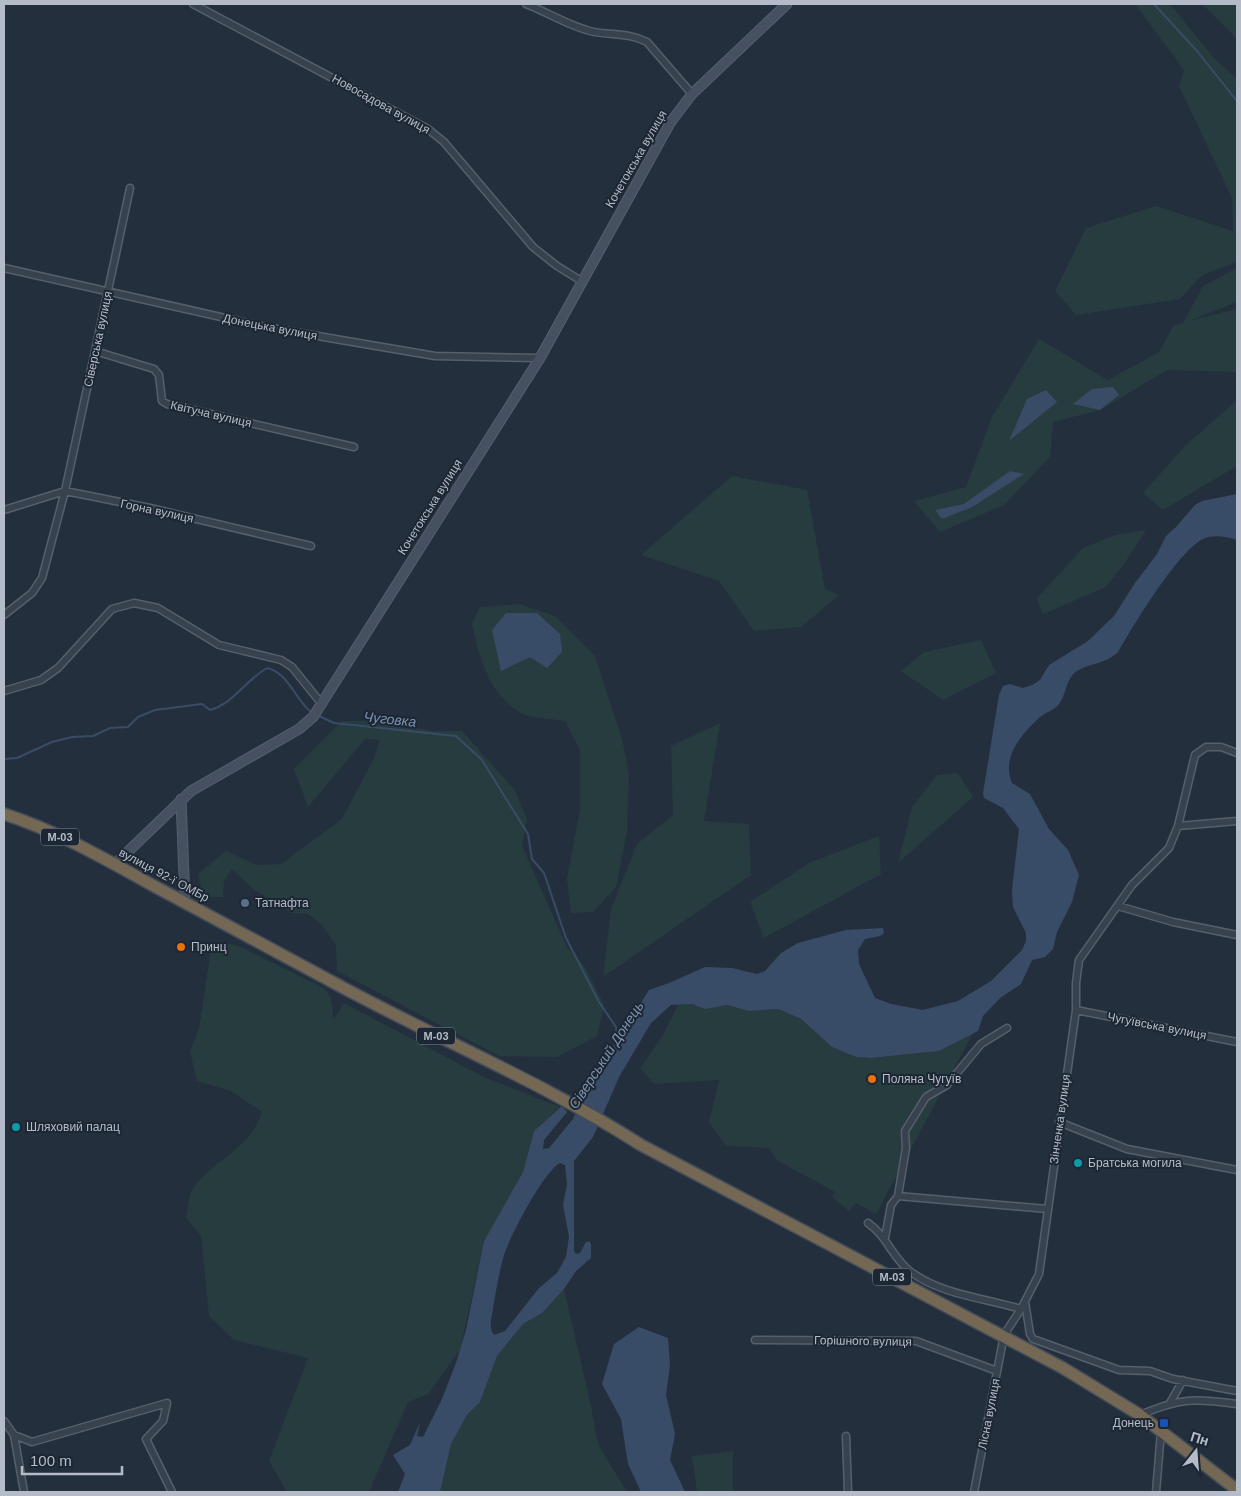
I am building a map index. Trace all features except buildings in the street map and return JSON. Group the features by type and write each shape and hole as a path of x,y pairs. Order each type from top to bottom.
{"highway":[{"name":"вулиця 92-ї ОМБр","path":"4,814 41,828 115,864 397,1017 609,1124 641,1145 1004,1335"},
{"name":"М-03","path":"1004,1335 1140,1415 1237,1490"}],"main road":[{"name":"Кочетокська вулиця","path":"115,864 191,791 299,729 314,714 540,358 660,140 692,94 787,4"},
{"path":"181,799 185,903"}],"street":[{"name":"Новосадова вулиця","path":"193,4 428,129 444,142 533,247 557,266 583,282"},
{"path":"526,4 592,32 631,35 639,38 646,42 692,94"},
{"name":"Сіверська вулиця","path":"5,614 32,593 42,578 65,491 130,188"},
{"name":"Донецька вулиця","path":"4,268 265,327 435,356 540,358"},
{"name":"Квітуча вулиця","path":"95,350 154,369 159,375 162,401 167,404 354,447"},
{"name":"Горна вулиця","path":"4,510 65,491 150,508 311,546"},
{"path":"4,691 41,680 58,668 112,609 134,603 158,608 219,645 281,660 292,668 321,703"},
{"name":"Зінченка вулиця","path":"1004,1335 1021,1309 1038,1274 1076,1010 1076,983 1079,960 1132,885 1169,848 1178,826 1195,755 1206,747 1221,747 1237,753"},
{"path":"1178,826 1237,822"},
{"path":"1118,906 1174,922 1237,935"},
{"name":"Чугуївська вулиця","path":"1076,1010 1237,1042"},
{"path":"885,1238 891,1205 898,1196 906,1148 905,1131 926,1097 947,1085 981,1044 1007,1028"},
{"path":"1059,1122 1127,1149 1237,1170"},
{"path":"898,1196 1047,1210"},
{"path":"868,1223 885,1238 892,1252 909,1271 930,1284 1021,1309"},
{"path":"1025,1301 1030,1334 1033,1339 1119,1370 1150,1371 1237,1391"},
{"name":"Лісна вулиця","path":"974,1492 1004,1335"},
{"name":"Горішного вулиця","path":"755,1340 916,1341 997,1371"},
{"path":"1170,1402 1183,1380"},
{"path":"1140,1415 1170,1402 1201,1399 1237,1404"},
{"path":"14,1435 32,1442 167,1403 163,1421 146,1439 172,1492"},
{"path":"4,1421 14,1435 24,1492"},
{"path":"1156,1492 1161,1431"},
{"path":"846,1436 848,1492"}],"green space":[{"path":"1135,4 1170,4 1214,58 1237,79 1237,262 1202,275 1180,299 1076,315 1055,291 1086,228 1156,206 1233,231 1232,198 1179,86 1184,70"},
{"path":"1202,4 1237,4 1237,39"},
{"path":"1237,268 1237,302 1189,321 1237,309 1237,372 1167,370 1100,410 1053,422 1050,457 1004,505 940,532 914,501 966,487 992,417 1039,339 1108,380 1159,352 1174,325 1183,323 1203,286"},
{"path":"1237,400 1237,466 1163,510 1143,493 1185,446"},
{"path":"732,476 807,490 825,589 839,595 801,627 754,631 719,581 641,555"},
{"path":"1146,530 1124,564 1106,587 1043,614 1037,598 1083,548 1115,535"},
{"path":"519,604 555,616 595,656 623,743 629,774 627,831 616,887 593,912 571,913 567,879 580,810 580,750 565,721 523,714 508,704 486,673 475,636 472,623 480,607"},
{"path":"981,640 996,673 943,700 901,671 924,652"},
{"path":"342,721 380,721 432,731 462,731 514,789 527,819 522,846 567,947 585,967 604,1005 597,1036 557,1057 499,1056 337,971 336,945 321,924 308,914 292,913 254,890 232,869 224,881 223,897 203,897 198,874 226,851 256,865 281,864 342,819 374,758 380,740 365,739 308,807 294,769"},
{"path":"720,723 704,821 749,824 751,875 603,977 611,909 637,844 673,815 671,746"},
{"path":"958,773 973,797 898,863 912,807 937,775"},
{"path":"879,836 881,874 764,938 750,902 809,863"},
{"path":"221,941 241,947 324,988 331,998 334,1019 344,1003 484,1077 560,1107 534,1131 523,1172 484,1241 460,1350 428,1394 408,1402 369,1492 287,1492 269,1461 308,1358 234,1340 209,1316 201,1236 186,1218 190,1195 198,1182 208,1172 239,1147 248,1137 262,1112 231,1091 197,1081 190,1052 199,1029 211,949"},
{"path":"679,1003 697,1004 701,1007 727,1005 749,1011 778,1009 801,1019 832,1047 856,1057 871,1058 939,1051 973,1033 876,1214 856,1203 849,1211 832,1197 835,1192 777,1160 769,1148 726,1146 709,1122 719,1080 654,1084 640,1068 662,1037"},
{"path":"564,1289 598,1444 627,1492 440,1492 451,1444 467,1415 480,1402 497,1356 523,1324 542,1313"},
{"path":"733,1451 733,1492 697,1492 692,1456"}],"water":[{"path":"1113,387 1119,395 1100,410 1073,404 1092,389"},
{"path":"1046,390 1057,402 1009,441 1027,399"},
{"path":"1010,471 1024,474 972,507 942,519 935,510 964,504"},
{"path":"1237,494 1237,540 1216,536 1203,539 1193,546 1169,573 1118,652 1108,659 1082,668 1073,674 1059,704 1040,717 1026,731 1011,755 1009,773 1012,783 1030,794 1049,829 1068,850 1079,875 1072,902 1057,932 1053,949 1045,957 1032,960 1021,984 1000,998 983,1016 978,1031 939,1051 871,1058 856,1057 832,1047 801,1019 778,1009 749,1011 727,1005 705,1009 692,1004 671,1005 651,1023 619,1077 593,1137 574,1161 574,1251 576,1254 580,1253 586,1242 589,1241 591,1244 591,1258 576,1271 564,1289 542,1313 523,1324 497,1356 480,1402 467,1415 451,1444 440,1492 398,1492 405,1474 393,1455 410,1445 420,1422 417,1436 423,1437 442,1399 466,1330 484,1241 523,1172 534,1131 562,1106 567,1112 544,1140 543,1149 549,1148 573,1119 586,1090 649,990 705,967 732,968 757,974 765,971 781,953 798,943 846,930 883,928 884,933 880,936 865,939 858,950 859,964 875,998 891,1004 923,1010 958,1001 991,981 1022,950 1026,941 1026,933 1013,907 1012,890 1019,829 1003,808 984,798 983,793 999,695 1003,686 1010,684 1023,688 1032,685 1040,680 1049,665 1088,641 1114,616 1135,583 1157,554 1166,536 1195,505 1202,501","holes":["560,1163 565,1165 567,1184 563,1205 569,1237 566,1257 557,1273 539,1288 505,1331 494,1335 491,1329 491,1318 496,1288 507,1246 528,1205 545,1178"]},
{"path":"506,613 537,613 560,634 562,652 547,668 530,657 501,671 492,630"},
{"path":"639,1327 668,1338 670,1365 666,1395 675,1434 670,1460 685,1492 641,1492 628,1464 621,1419 602,1384 614,1344"}],"waterway":[{"path":"1154,4 1197,51 1237,101"},
{"name":"Чуговка","path":"4,759 17,758 52,742 72,737 93,736 110,728 128,727 138,717 155,710 202,704 210,710 226,703 267,668 281,675 312,713"},
{"name":"Чуговка","path":"317,715 334,723 456,736 482,760 528,834 532,859 544,873 566,938 599,1002 616,1027 617,1041"}],"place":[{"name":"Татнафта","path":"245,903"},
{"name":"Принц","path":"181,947"},
{"name":"Поляна Чугуїв","path":"872,1079"},
{"name":"Шляховий палац","path":"16,1127"},
{"name":"Братська могила","path":"1078,1163"},
{"name":"Донець","path":"1164,1423"}],"water label":[{"name":"Сіверський Донець","path":"606,1055"}]}
